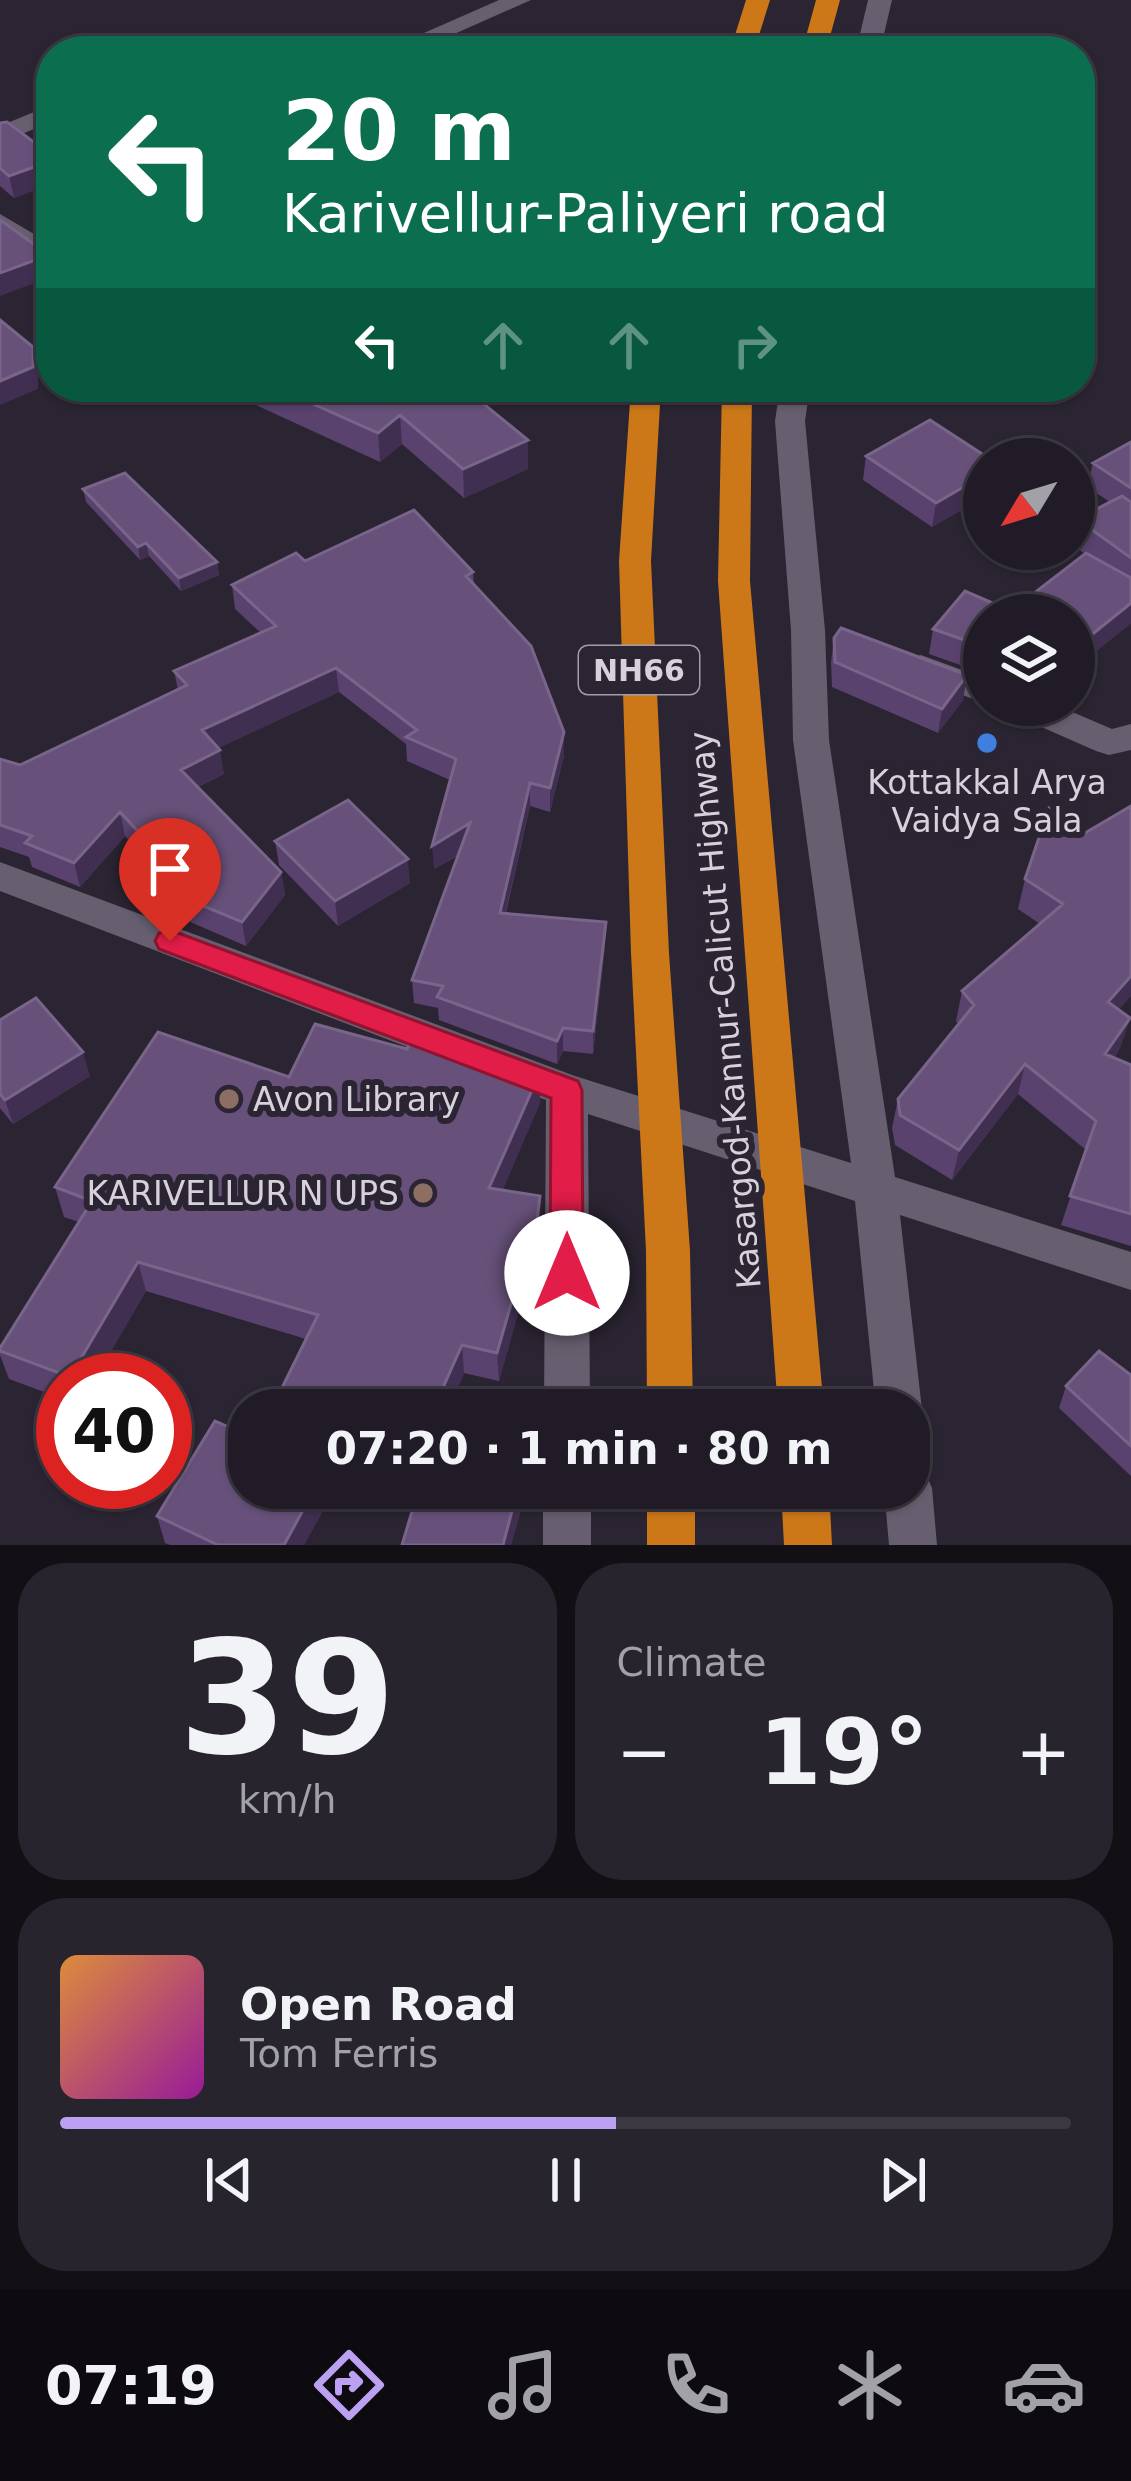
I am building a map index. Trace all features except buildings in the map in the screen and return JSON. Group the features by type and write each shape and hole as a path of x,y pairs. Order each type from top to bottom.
{"highway":[{"path":"747,36 758,0"},
{"path":"818,36 828,0"},
{"name":"Kasargod-Kannur-Calicut Highway","path":"645,402 635,561 650,953 668,1251 670,1389"},
{"name":"Kasargod-Kannur-Calicut Highway","path":"737,402 734,581 799,1389"},
{"path":"671,1509 671,1545"},
{"path":"806,1509 808,1545"}],"street":[{"path":"431,36 519,0"},
{"path":"872,36 880,0"},
{"path":"0,135 36,119"},
{"path":"0,222 36,246"},
{"path":"793,402 790,421 808,629 811,740 876,1192 897,1389"},
{"path":"898,659 963,683"},
{"path":"1072,726 1109,742 1131,737"},
{"path":"0,876 567,1090 1131,1270"},
{"path":"567,1090 567,1389"},
{"path":"567,1509 567,1545"},
{"path":"910,1509 914,1545"}],"place":[{"name":"Kottakkal Arya Vaidya Sala","path":"987,743"},
{"name":"Avon Library","path":"229,1099"},
{"name":"KARIVELLUR N UPS","path":"423,1193"}],"route":[{"path":"170,941 567,1090 567,1273"}]}
